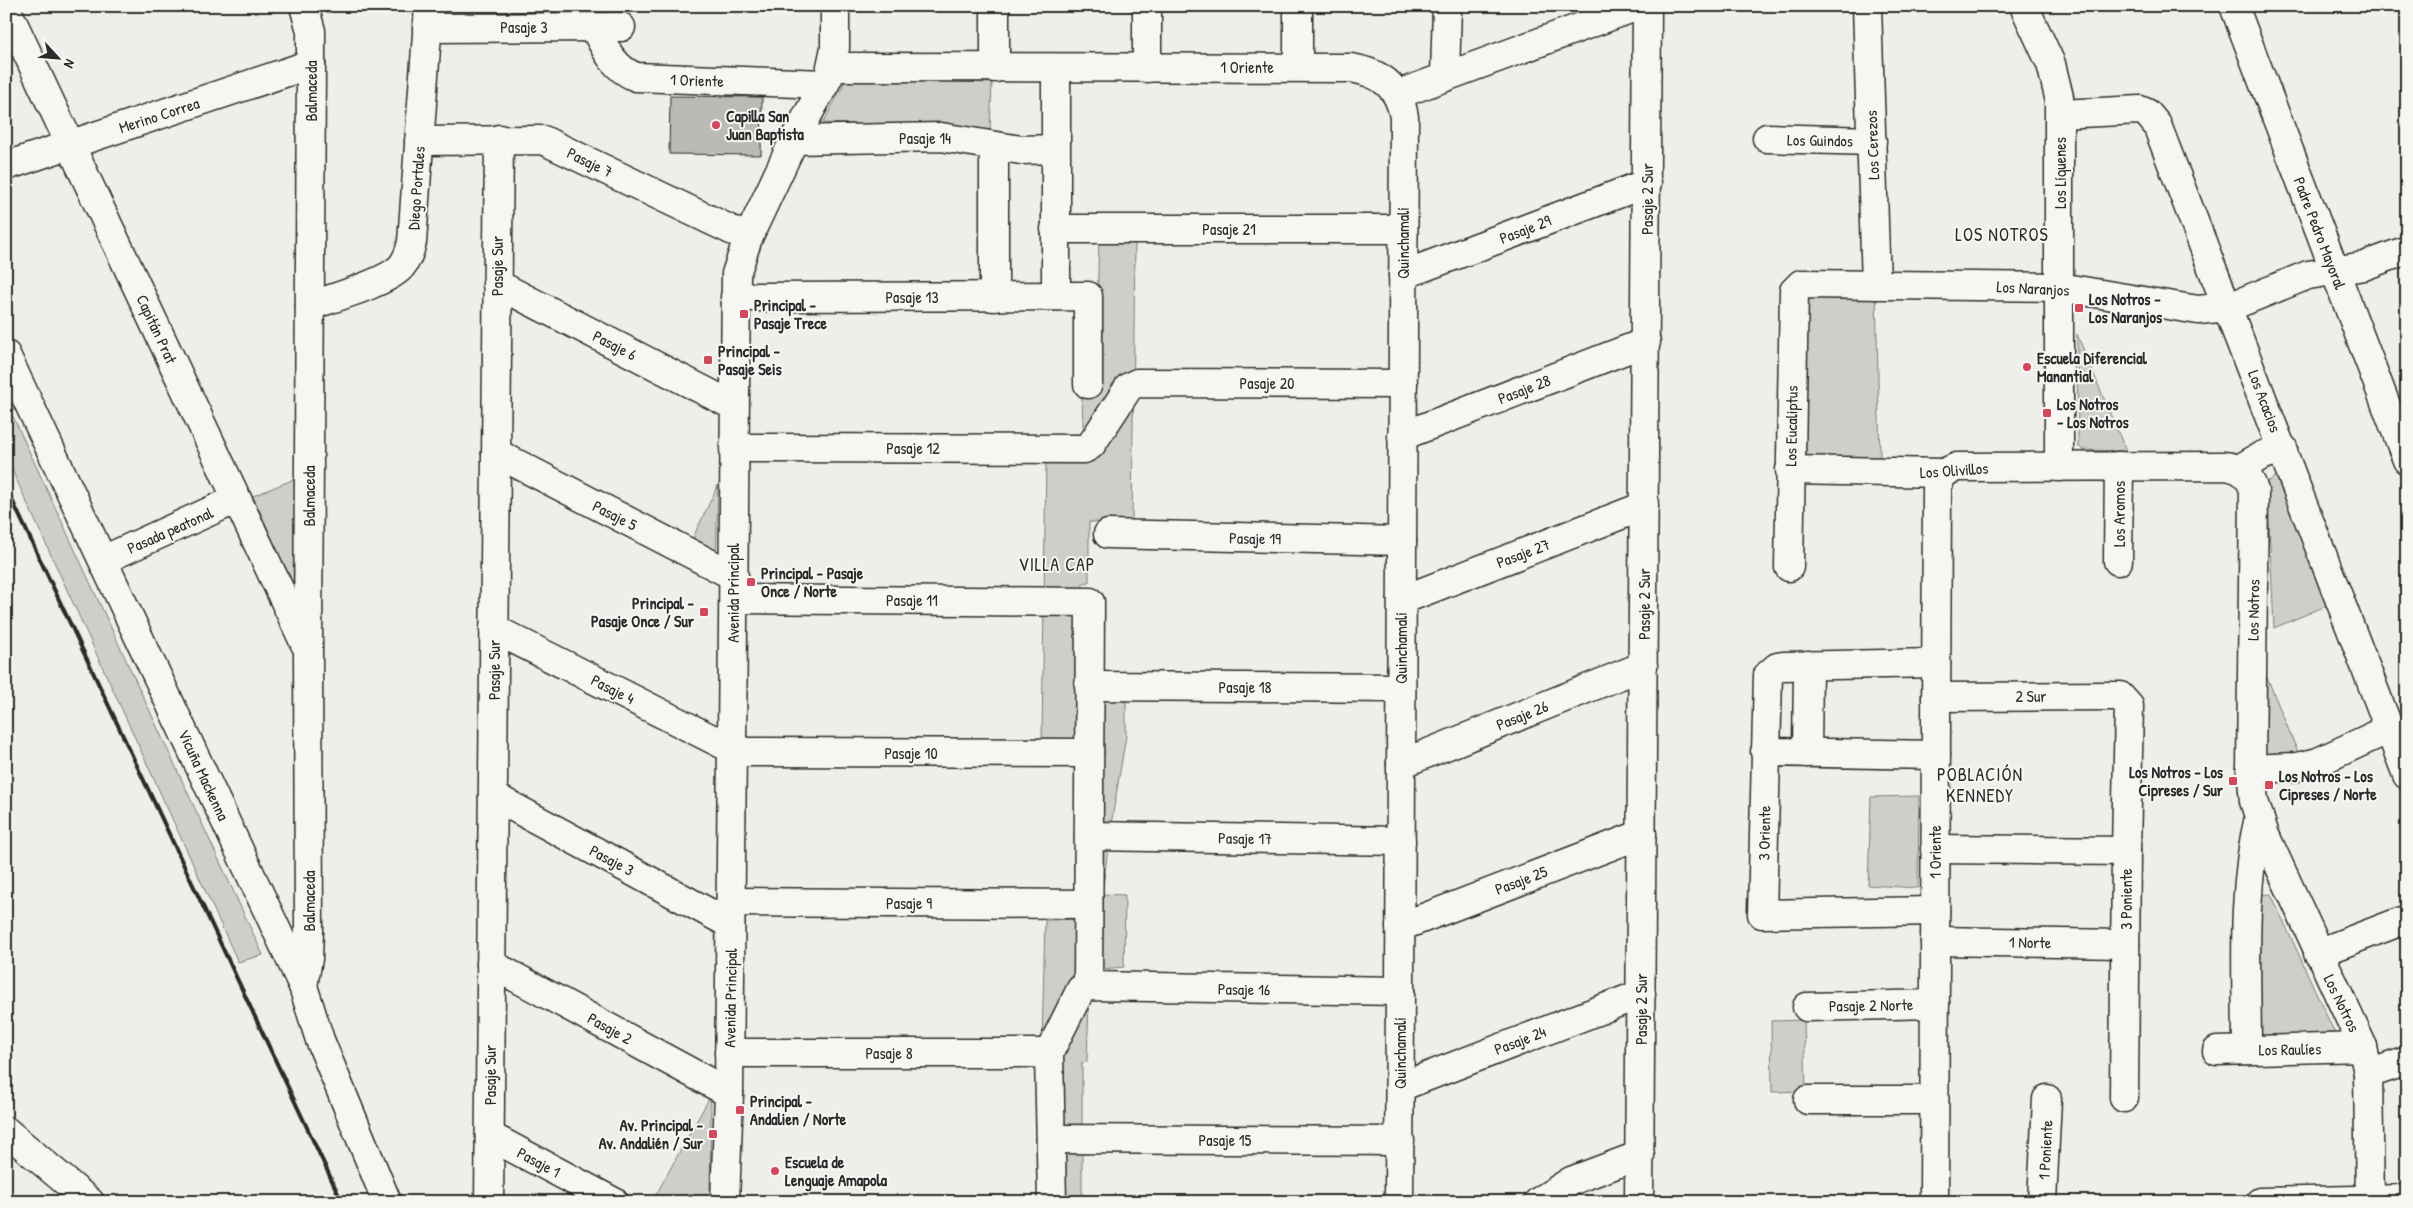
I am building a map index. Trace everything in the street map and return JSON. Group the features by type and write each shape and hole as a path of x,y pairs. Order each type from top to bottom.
{"street":[{"name":"Balmaceda","path":"303,986 310,931 308,650 311,64 310,31 304,6"},
{"name":"Avenida Principal","path":"725,1202 729,1053 736,274 748,238 794,140 828,76 835,48 835,6"},
{"path":"995,6 995,68"},
{"path":"1147,6 1147,68"},
{"path":"1298,6 1298,67"},
{"path":"1445,77 1447,6"},
{"path":"1399,94 1601,13 1638,6"},
{"name":"Pasaje 2 Sur","path":"1639,1202 1647,6"},
{"name":"Los Cerezos","path":"1867,6 1876,285"},
{"name":"Los Líquenes","path":"2024,6 2055,74 2060,114 2059,467"},
{"name":"Padre Pedro Mayoral","path":"2234,6 2407,460"},
{"name":"Capitán Prat","path":"6,8 308,650"},
{"name":"Pasaje 3","path":"428,17 622,27"},
{"name":"Diego Portales","path":"310,306 387,277 394,273 405,261 412,242 428,17"},
{"name":"1 Oriente","path":"594,27 615,63 628,74 636,77 828,76 995,68 1298,67 1361,70 1379,77 1399,94"},
{"name":"Merino Correa","path":"6,166 311,64"},
{"path":"1056,68 1056,296"},
{"name":"Quinchamalí","path":"1399,94 1404,117 1399,1202"},
{"name":"Los Acacios","path":"2060,114 2132,110 2147,113 2153,118 2229,307 2407,775"},
{"name":"Pasaje 14","path":"794,140 941,137 966,139 1021,150 1055,150"},
{"name":"Los Guindos","path":"1768,138 1872,141"},
{"name":"Pasaje Sur","path":"489,1202 498,139"},
{"name":"Pasaje 7","path":"419,141 543,140 748,238"},
{"path":"994,146 994,296"},
{"name":"Pasaje 29","path":"1403,275 1647,182"},
{"name":"Pasaje 21","path":"1055,229 1403,229"},
{"name":"Los Naranjos","path":"1798,285 2059,287 2198,310 2229,307 2308,275 2364,266 2407,250"},
{"name":"Pasaje 6","path":"497,284 734,406"},
{"name":"Los Eucaliptus","path":"1789,567 1794,291 1798,285"},
{"name":"Pasaje 13","path":"735,297 1088,296 1088,384"},
{"name":"Pasaje 28","path":"1402,436 1646,342"},
{"name":"Vicuña Mackenna","path":"6,355 303,986 320,1040 387,1202"},
{"name":"Pasaje 20","path":"1091,445 1132,384 1402,384"},
{"name":"Pasaje 12","path":"734,448 1084,449 1091,445"},
{"path":"2119,466 2224,466 2239,469 2261,456 2283,448"},
{"name":"Pasaje 5","path":"496,453 734,588"},
{"name":"Los Olivillos","path":"1790,470 1943,473 1957,467 2119,466"},
{"name":"Los Aromos","path":"2118,561 2119,466"},
{"name":"Los Notros","path":"2239,469 2249,479 2254,491 2251,770 2254,800 2273,853 2363,1047 2368,1074 2370,1200"},
{"name":"1 Oriente","path":"1934,1202 1937,488 1943,473"},
{"name":"Pasada peatonal","path":"103,560 237,499"},
{"name":"Pasaje 27","path":"1402,600 1644,506"},
{"name":"Pasaje 19","path":"1108,534 1402,541"},
{"name":"Pasaje 11","path":"734,588 1090,602 1089,686"},
{"name":"Pasaje 4","path":"494,630 732,749"},
{"path":"1808,753 1808,665 1936,663"},
{"name":"3 Oriente","path":"1808,665 1783,666 1772,670 1767,681 1762,914 1935,911"},
{"name":"Pasaje 26","path":"1401,764 1643,666"},
{"path":"1052,1202 1048,1053 1077,994 1081,989 1088,986 1089,686"},
{"name":"Pasaje 18","path":"1089,686 1401,688"},
{"name":"2 Sur","path":"1936,697 2113,696 2126,700"},
{"name":"3 Poniente","path":"2124,1098 2126,851 2130,712 2126,700"},
{"path":"2251,770 2287,768 2312,763 2390,729"},
{"name":"Pasaje 10","path":"732,749 748,752 1089,753"},
{"path":"1765,752 1936,755"},
{"name":"Pasaje 3","path":"493,796 730,913"},
{"name":"Los Notros","path":"2247,1050 2246,900 2251,851 2259,817"},
{"name":"Pasaje 25","path":"1400,926 1642,834"},
{"name":"Pasaje 17","path":"1089,836 1400,841"},
{"path":"1935,849 2126,851"},
{"name":"Pasaje 9","path":"730,913 1088,904"},
{"path":"2318,953 2407,919"},
{"name":"1 Norte","path":"1935,941 2126,944"},
{"name":"Pasaje 2","path":"491,964 728,1093"},
{"name":"Pasaje 16","path":"1088,986 1400,992"},
{"name":"Pasaje 24","path":"1400,1087 1641,994"},
{"name":"Pasaje 2 Norte","path":"1807,1007 1935,1004"},
{"name":"Los Raulíes","path":"2217,1051 2363,1047"},
{"name":"Pasaje 8","path":"729,1053 1048,1053"},
{"path":"2368,1074 2407,1061"},
{"name":"1 Poniente","path":"2042,1202 2047,1099"},
{"path":"1808,1100 1934,1100"},
{"path":"6,1131 90,1202"},
{"name":"Pasaje 1","path":"490,1136 614,1202"},
{"name":"Pasaje 15","path":"1051,1139 1400,1141"},
{"path":"1538,1202 1571,1181 1640,1155"},
{"path":"2260,1202 2407,1199"}],"shaded area":[{"path":"847,78 992,83 990,130 823,123"},
{"path":"1135,237 1132,523 1089,522 1089,582 1083,583 1082,699 1126,699 1126,736 1102,894 1125,895 1124,967 1090,970 1087,1062 1082,1063 1082,1198 1062,1196 1042,1043 1045,920 1082,919 1079,740 1042,740 1046,459 1084,456 1079,305 1097,305 1099,238"},
{"path":"1800,292 1876,293 1880,459 1800,456"},
{"path":"2077,334 2126,451 2083,450 2078,446"},
{"path":"10,410 263,955 238,962 6,457 6,411"},
{"path":"2283,472 2326,606 2274,628 2267,482"},
{"path":"297,478 296,592 253,496"},
{"path":"718,485 716,561 689,546"},
{"path":"2262,665 2299,755 2254,763"},
{"path":"1919,796 1918,888 1868,885 1871,797"},
{"path":"2271,894 2336,1036 2257,1037 2257,895"},
{"path":"1804,1020 1806,1091 1772,1092 1771,1021"},
{"path":"2401,1058 2407,1058 2407,1156 2404,1133"},
{"path":"711,1095 710,1202 652,1202"}],"building":[{"name":"Capilla San Juan Baptista","path":"670,96 762,97 761,155 669,154"}],"railway":[{"path":"6,487 342,1202"}],"place":[{"name":"Capilla San Juan Baptista","path":"716,125"},
{"name":"Los Notros - Los Naranjos","path":"2079,308"},
{"name":"Principal - Pasaje Trece","path":"744,314"},
{"name":"Principal - Pasaje Seis","path":"708,360"},
{"name":"Escuela Diferencial Manantial","path":"2027,367"},
{"name":"Los Notros - Los Notros","path":"2047,413"},
{"name":"Principal - Pasaje Once / Norte","path":"751,582"},
{"name":"Principal - Pasaje Once / Sur","path":"704,612"},
{"name":"Los Notros - Los Cipreses / Sur","path":"2233,781"},
{"name":"Los Notros - Los Cipreses / Norte","path":"2269,785"},
{"name":"Principal - Andalien / Norte","path":"740,1110"},
{"name":"Av. Principal - Av. Andalién / Sur","path":"713,1134"},
{"name":"Escuela de Lenguaje Amapola","path":"775,1171"}],"district":[{"name":"LOS NOTROS","path":"2002,234"},
{"name":"VILLA CAP","path":"1057,564"},
{"name":"POBLACIÓN KENNEDY","path":"1980,784"}]}
